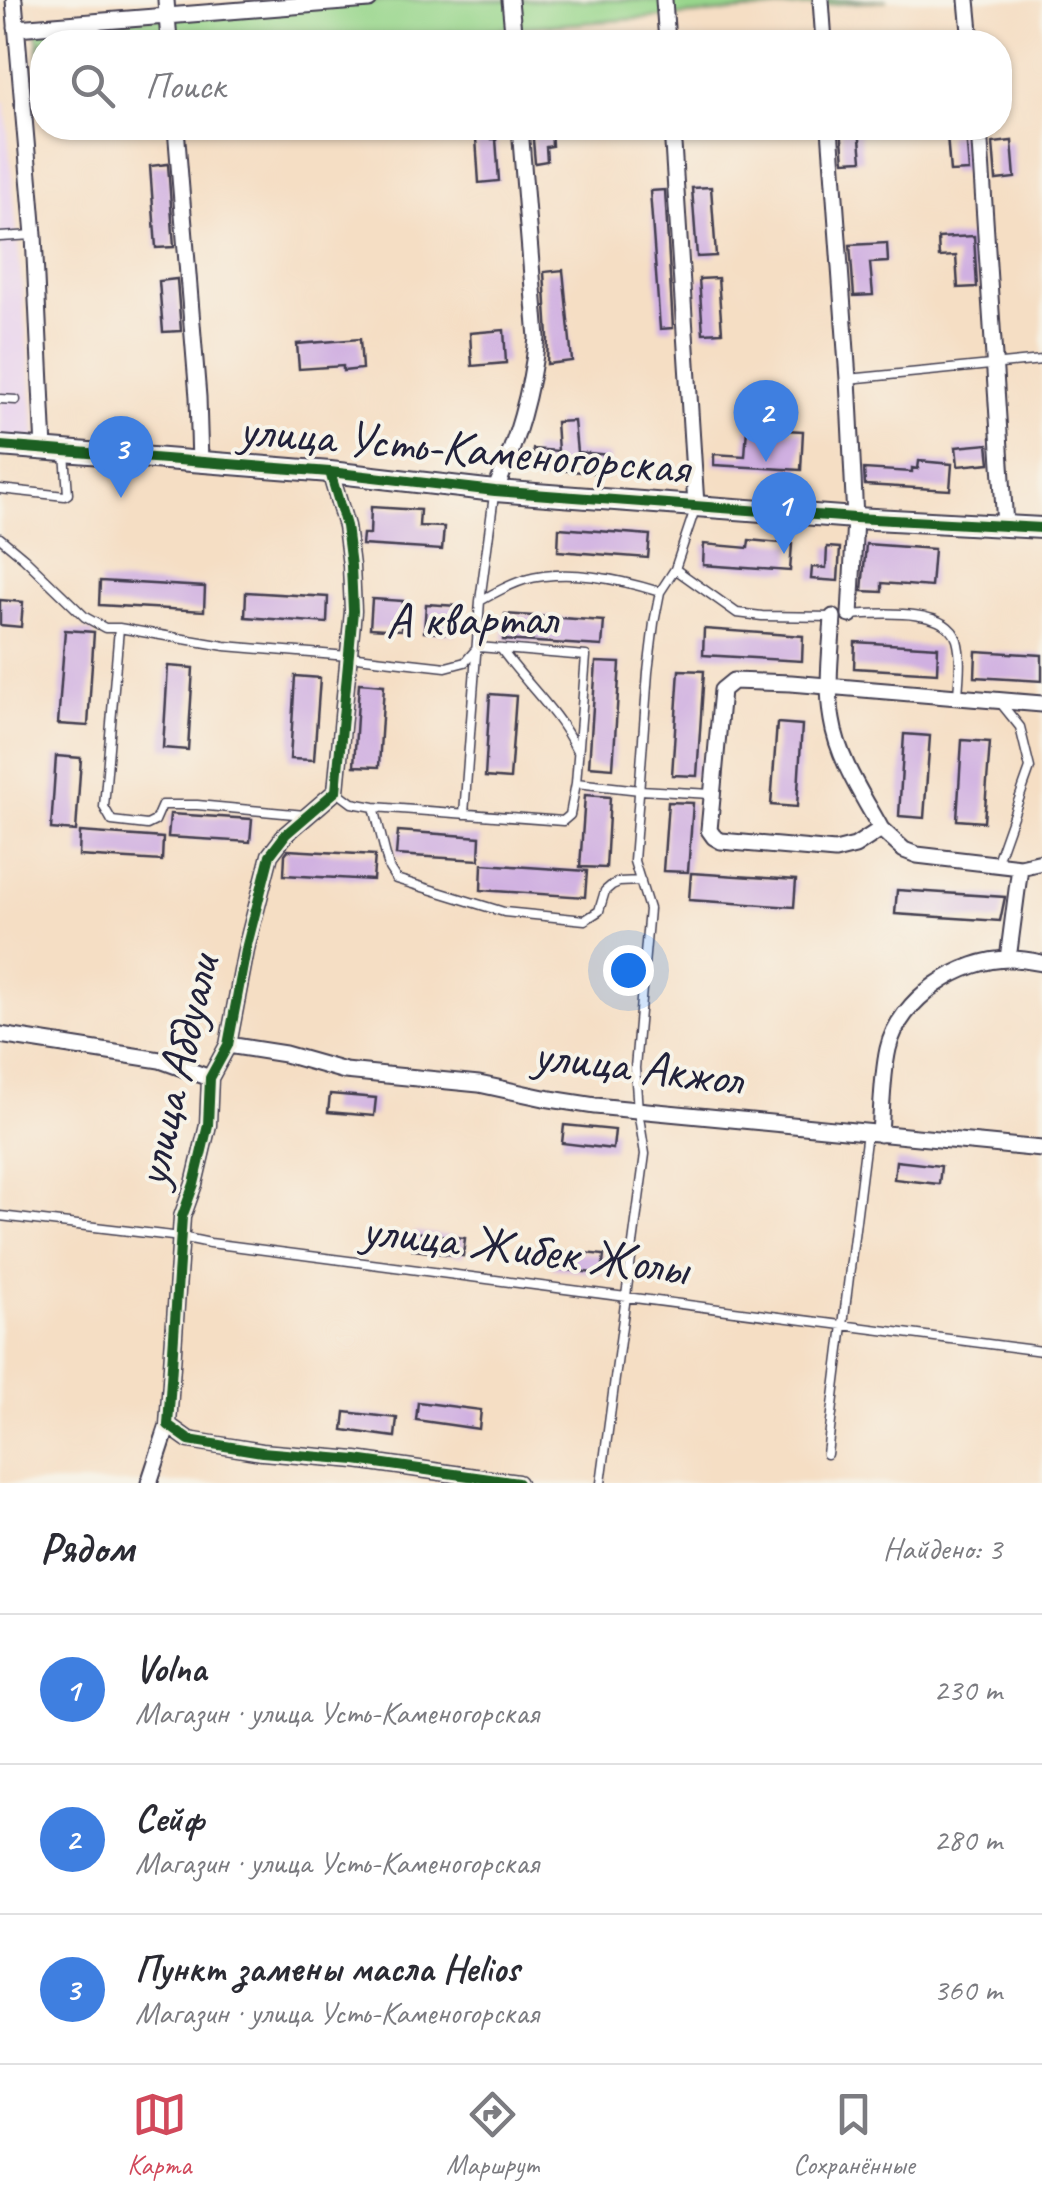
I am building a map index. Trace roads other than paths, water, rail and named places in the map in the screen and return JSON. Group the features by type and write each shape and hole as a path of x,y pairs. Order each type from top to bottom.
{"street":[{"path":"14,0 55,450"},
{"path":"16,28 166,8 369,0"},
{"path":"510,0 513,30"},
{"path":"664,0 666,30"},
{"path":"820,0 823,30"},
{"path":"967,0 970,30"},
{"path":"0,86 20,84"},
{"path":"177,140 200,463"},
{"path":"494,492 515,446 534,370 537,338 521,140"},
{"path":"673,140 696,505"},
{"path":"831,140 854,518 850,615"},
{"path":"979,140 1005,525"},
{"name":"улица Усть-Каменогорская","path":"0,446 330,472 494,492 1042,528"},
{"path":"330,472 346,526 353,611 336,792"},
{"path":"832,617 828,688 832,725 845,761 880,830 892,842 917,855 1020,866 1042,862"},
{"path":"880,830 855,846 835,850 721,841 714,837 709,830 722,690 733,681 1042,704"},
{"name":"улица Абдуали","path":"149,1483 168,1425 180,1237 186,1202 208,1124 210,1078 228,1045 247,944 270,855 286,834 336,792"},
{"path":"1008,959 1020,866"},
{"path":"874,1133 889,1046 918,998 961,968 1008,959 1042,962"},
{"path":"0,1035 160,1060 210,1078"},
{"name":"улица Акжол","path":"228,1045 285,1054 344,1071 479,1084 638,1111 1042,1149"},
{"path":"168,1425 189,1440 518,1483"}],"lane":[{"path":"0,237 34,236"},
{"path":"848,379 1042,360"},
{"path":"0,399 16,400"},
{"path":"0,490 68,494 55,450"},
{"path":"464,814 480,600 494,492"},
{"path":"601,1483 645,1154 636,1068 649,909 634,861 648,672 660,592 675,568 696,505"},
{"name":"А квартал","path":"0,538 85,617 105,628 225,646 446,667 464,662 478,646 586,656 578,753"},
{"path":"675,568 737,612 832,617 905,614 934,619 949,627 956,637 958,696"},
{"path":"480,600 525,580 552,576 602,578 660,592"},
{"path":"119,628 104,807 112,821 147,825 155,821 162,805 308,816"},
{"path":"336,792 352,803 374,807 563,821 570,815 578,753 566,729 501,648"},
{"path":"996,864 1030,768 1020,727 999,701"},
{"path":"576,783 712,794"},
{"path":"374,807 388,868 396,879 504,912 584,920 598,911 612,885 640,881"},
{"path":"827,1454 843,1324 874,1133"},
{"name":"улица Жибек Жолы","path":"0,1216 1042,1351"}],"place":[{"name":"Сейф","path":"766,462"},
{"name":"Пункт замены масла Helios","path":"121,498"},
{"name":"Volna","path":"784,554"}]}
